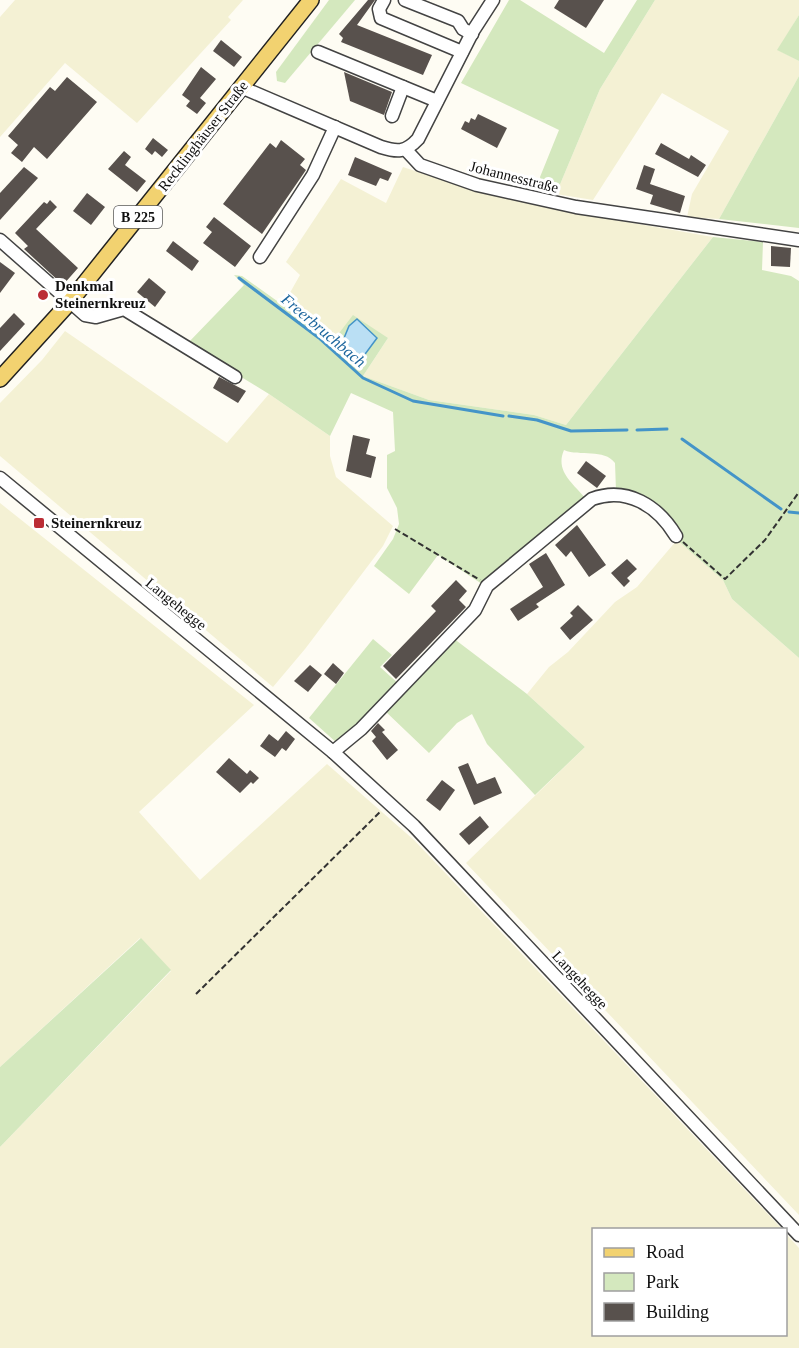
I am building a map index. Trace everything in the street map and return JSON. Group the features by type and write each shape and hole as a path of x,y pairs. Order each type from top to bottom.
{"main road":[{"name":"Recklinghäuser Straße","path":"0,379 69,303 311,0"}],"street":[{"path":"384,0 378,12 383,19 462,52"},
{"path":"405,0 458,21 463,29 472,34"},
{"path":"406,150 418,139 462,52 493,0"},
{"path":"318,52 437,101"},
{"name":"Johannesstraße","path":"241,87 381,147 396,152 406,150 420,165 477,185 576,207 799,240"},
{"path":"392,116 403,87"},
{"path":"260,257 314,175 335,127"},
{"path":"0,240 85,315 96,317 124,309 235,377"},
{"name":"Langehegge","path":"0,478 333,752 390,803 799,1235"},
{"path":"333,752 361,729 475,610 487,586 592,499 605,494 626,495 650,506 668,522 676,536"}],"path":[{"path":"676,536 725,579 765,540 799,492"},
{"path":"395,528 442,555 487,586"},
{"path":"196,994 390,803"}],"shaded area":[{"path":"15,0 243,0 228,17 231,20 137,123 65,63 0,137 0,17"},
{"path":"655,0 799,0 799,15 778,50 799,61 799,76 719,219 687,217 692,194 729,131 662,93 593,200 556,194 600,89"},
{"path":"403,167 482,193 570,212 713,237 566,425 534,415 429,400 363,376 388,338 333,341 283,305 300,275 286,262 341,179 386,203"},
{"path":"65,331 227,443 269,394 330,436 330,456 336,477 393,526 383,546 305,649 273,687 0,456 0,403 42,360"},
{"path":"0,503 254,705 139,812 200,880 327,764 414,840 781,1228 592,1228 592,1336 787,1336 787,1235 799,1248 799,1348 0,1348 0,1147 171,971 140,938 0,1067"},
{"path":"677,540 723,580 732,599 799,658 799,1215 466,863 585,747 527,694 549,667 568,652 615,602 637,587"}],"green space":[{"path":"329,0 355,0 285,83 277,81 276,72"},
{"path":"509,0 520,0 604,53 637,0 655,0 600,89 556,194 542,185 540,177 559,130 461,83"},
{"path":"799,15 799,61 777,50"},
{"path":"799,76 799,228 719,219"},
{"path":"713,237 763,242 762,270 791,276 799,281 799,658 732,599 723,580 677,540 680,535 616,491 615,463 610,458 598,454 564,450 563,470 585,498 482,584 438,555 409,594 374,566 393,539 399,524 397,508 387,488 387,455 395,451 393,412 351,393 330,436 269,394 187,344 244,285 234,275 242,276 333,341 353,315 388,338 363,376 429,400 534,415 566,425"},
{"path":"453,638 527,694 585,747 535,795 487,744 472,714 457,723 429,753 384,710"},
{"path":"373,639 392,655 380,667 400,685 366,719 337,743 309,718"},
{"path":"141,938 171,970 0,1147 0,1067"}],"water":[{"path":"357,319 377,338 360,361 344,349 342,343 349,326"}],"building":[{"path":"368,0 375,0 357,25 432,55 423,75 341,42 343,38 339,34"},
{"path":"559,0 604,0 586,28 554,8"},
{"path":"221,40 242,57 234,67 213,51"},
{"path":"201,67 216,79 200,98 206,103 197,114 186,106 190,101 182,95"},
{"path":"344,72 392,92 384,115 350,101"},
{"path":"67,77 97,102 47,159 34,147 22,162 11,153 18,145 8,136 50,87 55,91"},
{"path":"478,114 507,128 497,148 461,129 465,121 469,123 471,118 475,120"},
{"path":"153,138 168,150 162,157 155,151 152,155 145,149"},
{"path":"281,140 305,159 300,165 306,170 262,234 223,204 270,143 276,148"},
{"path":"661,143 689,159 691,155 706,165 698,177 655,154"},
{"path":"124,151 131,157 125,165 146,181 137,192 108,169"},
{"path":"355,157 392,173 388,181 380,178 376,186 348,175"},
{"path":"644,165 655,169 650,184 685,196 680,213 650,204 653,195 636,189"},
{"path":"24,167 38,178 0,220 0,193"},
{"path":"87,193 105,207 91,225 73,211"},
{"path":"50,200 57,207 36,229 78,268 63,285 24,249 28,246 15,233 44,202 47,204"},
{"path":"214,217 251,246 235,267 203,243 212,232 206,227"},
{"path":"173,241 199,261 192,271 166,251"},
{"path":"771,246 791,248 790,267 771,266"},
{"path":"0,262 15,273 0,293"},
{"path":"149,278 166,292 155,307 137,292"},
{"path":"14,313 25,324 0,351 0,328"},
{"path":"219,377 246,391 238,403 213,388"},
{"path":"353,435 370,439 366,454 376,457 371,478 346,471"},
{"path":"586,461 606,476 597,488 577,473"},
{"path":"577,525 606,565 589,577 571,551 566,557 555,545"},
{"path":"546,553 565,585 536,604 539,607 518,621 510,609 543,587 529,564"},
{"path":"627,559 637,569 627,578 630,581 624,587 611,573"},
{"path":"456,580 467,591 459,600 466,607 396,679 383,666 436,611 431,606"},
{"path":"578,605 593,620 570,640 560,628 573,616 570,613"},
{"path":"333,663 344,673 336,684 324,674"},
{"path":"310,665 322,675 308,692 294,681"},
{"path":"378,723 385,730 382,732 398,750 387,760 372,741 376,737 371,731"},
{"path":"286,731 295,739 286,751 282,748 275,757 260,746 269,734 278,741"},
{"path":"229,758 247,774 250,770 259,778 253,784 251,782 240,793 216,772"},
{"path":"468,763 477,784 495,777 502,793 474,805 458,767"},
{"path":"442,780 455,790 440,811 426,800"},
{"path":"480,816 489,827 469,845 459,834"}],"waterway":[{"name":"Freerbruchbach","path":"239,278 319,338 363,378 413,401 503,416"},
{"name":"Freerbruchbach","path":"509,416 537,420 571,431 627,430"},
{"name":"Freerbruchbach","path":"637,430 667,429"},
{"name":"Freerbruchbach","path":"682,439 781,509"},
{"name":"Freerbruchbach","path":"789,512 799,513"}],"place":[{"name":"Denkmal Steinernkreuz","path":"43,295"},
{"name":"Steinernkreuz","path":"39,523"}]}
